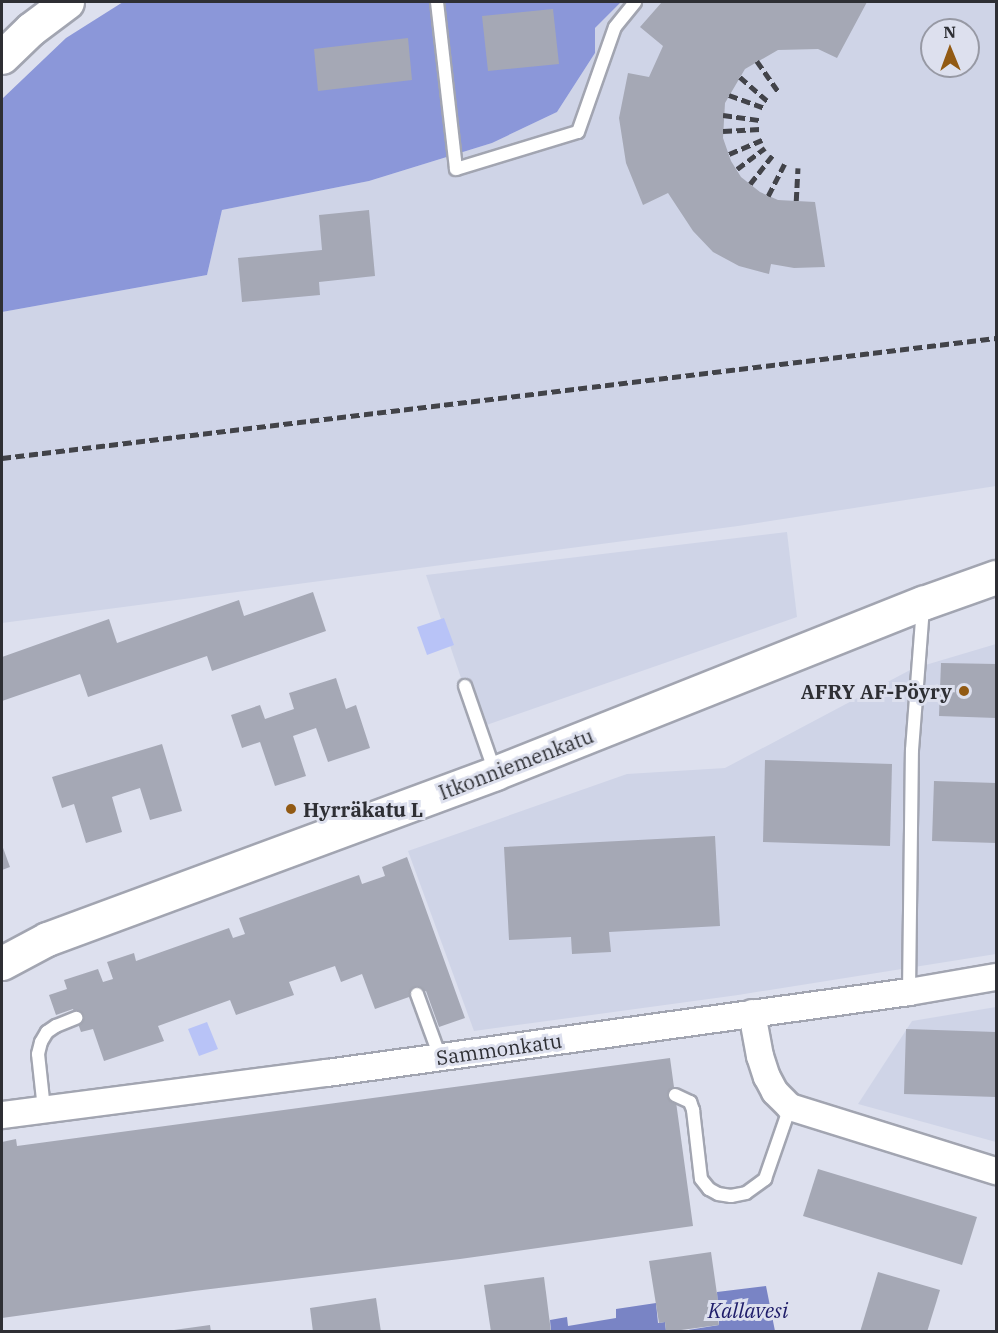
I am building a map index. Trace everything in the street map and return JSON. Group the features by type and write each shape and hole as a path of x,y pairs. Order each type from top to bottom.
{"main road":[{"path":"2,57 32,28 67,2"},
{"name":"Itkonniemenkatu","path":"2,963 47,939 495,773 923,603 996,577"}],"street":[{"name":"Sammonkatu","path":"2,1115 909,992 996,977"},
{"path":"752,1013 767,1077 775,1092 790,1107 996,1171"}],"lane":[{"path":"437,2 456,169 578,132 615,27 635,2"},
{"path":"909,992 912,750 923,603"},
{"path":"465,686 495,773"},
{"path":"417,994 440,1057"},
{"path":"44,1109 38,1054 41,1042 47,1032 76,1018"},
{"path":"675,1095 690,1102 693,1110 701,1179 709,1189 718,1194 730,1196 746,1193 765,1179 790,1107"}],"shaded area":[{"path":"123,2 621,2 595,28 595,53 557,112 492,143 369,181 222,210 207,275 2,312 2,99 66,38"},
{"path":"621,2 996,2 996,486 738,526 2,623 2,312 207,275 222,210 369,181 492,143 557,112 595,53 595,28"},
{"path":"787,532 797,617 478,728 426,575"},
{"path":"444,618 454,645 427,655 417,627"},
{"path":"996,644 996,954 738,995 474,1031 408,851 627,774 725,768 912,669"},
{"path":"996,1007 996,1142 858,1104 912,1021"},
{"path":"207,1022 218,1049 199,1056 188,1029"}],"water":[{"name":"Kallavesi","path":"766,1286 775,1331 676,1332 719,1325 717,1292"},
{"name":"Kallavesi","path":"656,1303 658,1323 665,1322 666,1331 551,1331 550,1320 567,1317 568,1326 616,1318 616,1309"}],"building":[{"path":"662,2 867,2 837,58 818,49 778,50 745,69 725,103 723,138 731,161 741,177 760,192 778,200 815,202 825,267 794,268 771,264 769,274 739,266 713,252 693,231 668,193 643,205 626,163 619,118 628,73 649,77 663,46 640,27"},
{"path":"553,9 559,64 488,71 482,16"},
{"path":"408,38 412,80 318,91 314,49"},
{"path":"369,210 375,276 319,282 320,295 242,302 238,258 322,250 319,215"},
{"path":"313,592 326,631 212,671 207,656 88,697 80,674 2,701 2,657 109,619 117,643 239,600 244,616"},
{"path":"941,663 996,664 996,718 939,716"},
{"path":"336,678 346,709 356,705 370,748 328,762 316,728 293,736 306,776 275,786 260,742 242,748 231,715 260,705 265,719 294,709 289,693"},
{"path":"162,744 182,811 150,820 140,788 112,797 122,832 86,843 74,804 62,808 52,777"},
{"path":"765,760 892,764 890,846 763,842"},
{"path":"934,781 996,783 996,843 932,841"},
{"path":"715,836 720,926 609,932 611,952 572,954 571,937 509,940 504,847"},
{"path":"2,845 10,867 2,870"},
{"path":"407,857 465,1018 439,1027 426,991 375,1009 362,974 341,982 335,966 289,982 294,995 236,1015 230,1000 158,1026 164,1041 104,1061 93,1029 81,1032 73,1009 56,1015 49,995 67,989 64,980 98,969 103,982 113,979 107,962 134,953 136,961 229,928 233,938 245,934 239,918 359,875 362,884 385,876 382,867"},
{"path":"906,1029 996,1032 996,1097 904,1094"},
{"path":"670,1058 693,1226 460,1259 194,1291 2,1318 2,1142 16,1139 17,1146"},
{"path":"818,1169 977,1217 962,1265 803,1216"},
{"path":"711,1252 720,1315 717,1315 719,1325 666,1332 665,1322 659,1323 649,1261"},
{"path":"878,1272 940,1290 927,1332 860,1332"},
{"path":"544,1277 551,1332 491,1332 484,1285"},
{"path":"376,1298 381,1332 313,1332 310,1308"},
{"path":"210,1325 211,1332 174,1332 174,1330"}],"railway":[{"path":"757,61 779,92"},
{"path":"740,77 768,101"},
{"path":"729,95 764,108"},
{"path":"723,115 760,120"},
{"path":"723,131 760,129"},
{"path":"729,154 762,140"},
{"path":"737,169 765,148"},
{"path":"750,184 772,156"},
{"path":"768,196 784,164"},
{"path":"796,201 798,168"},
{"path":"2,458 996,338"}],"place":[{"name":"AFRY AF-Pöyry","path":"964,691"},
{"name":"Hyrräkatu L","path":"291,809"}]}
